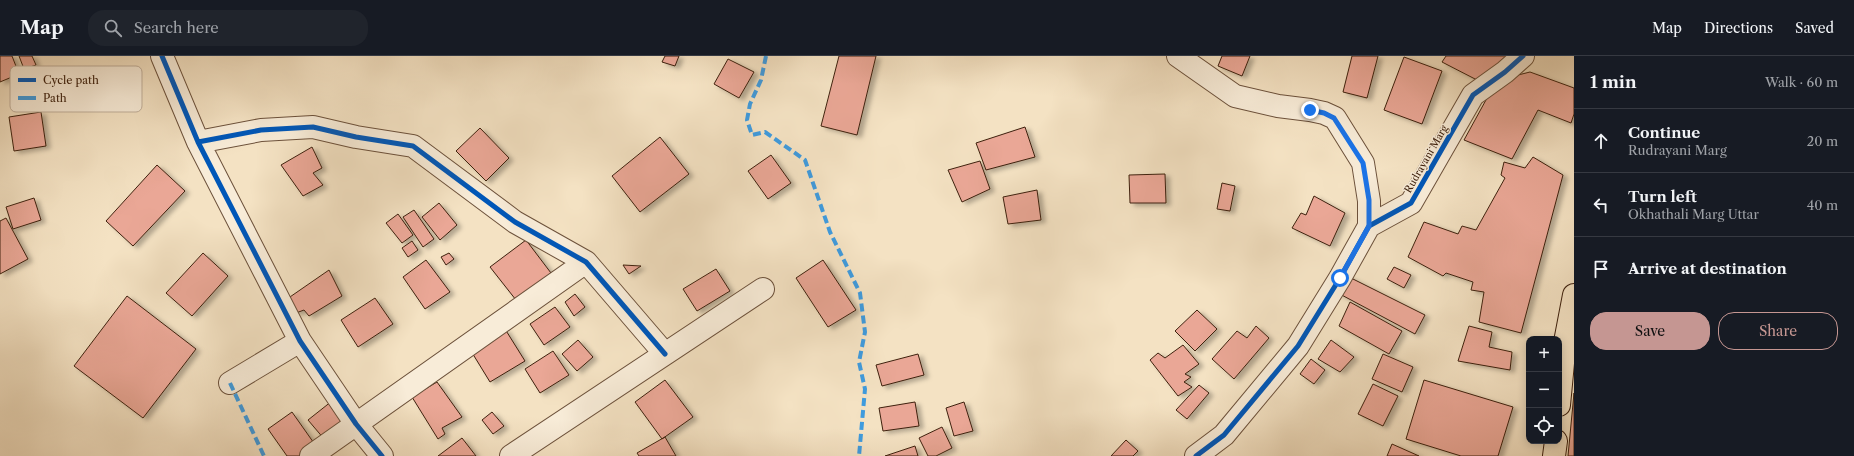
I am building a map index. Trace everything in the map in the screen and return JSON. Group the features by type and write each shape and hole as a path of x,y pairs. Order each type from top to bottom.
{"main road":[{"path":"1562,386 1574,295"},
{"path":"1554,456 1556,444"}],"street":[{"path":"162,56 198,142 300,341 356,424 382,456"},
{"path":"1178,56 1236,96 1278,106 1324,113 1334,118 1363,163 1369,200 1369,226 1340,278 1298,346 1224,435 1196,456"},
{"name":"Rudrayani Marg","path":"1369,226 1411,203 1473,95 1523,56"},
{"path":"198,142 261,130 313,127 356,137 413,146 515,222 586,262 665,354"},
{"path":"311,456 586,262"},
{"path":"511,456 763,289"},
{"path":"230,383 300,341"}],"building":[{"path":"0,56 12,56 16,66 10,66 10,78 0,82"},
{"path":"19,56 32,56 36,65 23,66"},
{"path":"665,56 679,56 675,66 662,62"},
{"path":"839,56 876,56 857,135 821,126"},
{"path":"1222,56 1250,56 1242,76 1218,66"},
{"path":"1352,56 1378,56 1367,98 1343,92"},
{"path":"1446,56 1510,56 1477,80 1442,62"},
{"path":"1404,57 1442,71 1422,124 1384,110"},
{"path":"728,59 754,72 739,98 714,84"},
{"path":"1530,72 1574,88 1574,114 1571,123 1538,110 1512,159 1464,140 1492,89 1514,76"},
{"path":"41,112 46,146 14,151 9,117"},
{"path":"1025,127 1035,157 986,170 976,143"},
{"path":"480,128 509,158 486,181 456,151"},
{"path":"660,137 689,174 640,212 612,176"},
{"path":"312,147 322,168 313,173 323,185 303,196 281,165"},
{"path":"771,155 791,183 768,199 748,171"},
{"path":"1533,157 1563,175 1521,333 1479,322 1484,292 1471,290 1473,282 1446,273 1443,276 1408,257 1424,222 1458,234 1462,226 1476,230 1505,178 1501,175 1504,162 1525,168"},
{"path":"980,161 990,189 962,202 948,170"},
{"path":"157,165 185,191 133,246 106,221"},
{"path":"1165,174 1166,203 1130,203 1129,175"},
{"path":"1222,183 1235,186 1230,211 1217,209"},
{"path":"1037,190 1041,220 1008,224 1003,197"},
{"path":"1314,196 1345,213 1330,246 1292,228 1301,213 1306,215"},
{"path":"34,198 41,220 13,229 6,207"},
{"path":"439,203 457,225 440,240 422,217"},
{"path":"414,210 434,239 423,247 403,217"},
{"path":"398,214 413,235 402,243 386,223"},
{"path":"6,218 28,259 0,274 0,221"},
{"path":"526,240 551,273 516,300 490,267"},
{"path":"412,241 418,250 408,257 402,248"},
{"path":"203,253 228,276 192,316 166,293"},
{"path":"449,253 454,259 446,265 441,257"},
{"path":"426,260 450,292 425,309 403,277"},
{"path":"823,260 856,310 828,327 796,278"},
{"path":"623,265 641,266 629,274"},
{"path":"1394,267 1411,275 1404,288 1387,279"},
{"path":"716,269 730,291 697,311 683,289"},
{"path":"329,270 342,296 309,316 304,310 296,313 287,299"},
{"path":"1347,276 1425,315 1415,334 1336,292"},
{"path":"575,294 585,307 574,316 565,302"},
{"path":"127,296 196,349 143,418 74,366"},
{"path":"375,298 393,324 358,347 341,320"},
{"path":"1350,302 1402,331 1389,354 1339,326"},
{"path":"555,307 570,327 544,345 530,324"},
{"path":"1197,310 1217,329 1195,351 1175,331"},
{"path":"1256,326 1269,338 1234,379 1212,359 1237,331 1247,338"},
{"path":"1469,326 1492,332 1489,347 1512,352 1510,370 1458,361"},
{"path":"505,329 525,361 490,382 471,351"},
{"path":"578,340 593,357 577,371 562,354"},
{"path":"1331,340 1354,357 1340,372 1318,359"},
{"path":"1183,345 1199,364 1185,374 1191,377 1184,382 1192,387 1178,396 1150,360 1158,353 1165,358"},
{"path":"553,351 569,375 540,393 525,369"},
{"path":"918,354 924,375 882,386 876,365"},
{"path":"1383,354 1413,367 1402,392 1372,379"},
{"path":"1311,359 1325,370 1314,384 1300,374"},
{"path":"665,380 693,417 662,439 635,402"},
{"path":"1424,380 1513,407 1498,456 1461,456 1406,439"},
{"path":"437,382 462,417 442,428 445,434 438,439 412,397"},
{"path":"1373,384 1398,396 1383,426 1358,414"},
{"path":"1199,385 1209,393 1187,419 1176,410"},
{"path":"1574,393 1574,456 1568,456"},
{"path":"332,401 348,421 325,440 308,420"},
{"path":"915,402 919,426 883,431 879,408"},
{"path":"964,402 973,431 954,436 946,408"},
{"path":"292,412 316,446 302,456 287,456 268,429"},
{"path":"492,412 504,426 493,434 482,420"},
{"path":"942,427 952,448 936,456 928,456 919,438"},
{"path":"665,437 676,456 639,456 637,453"},
{"path":"462,438 476,456 438,456"},
{"path":"1126,440 1138,451 1133,456 1111,456"},
{"path":"1392,444 1419,456 1387,456"},
{"path":"915,446 918,456 885,456"}],"marked path":[{"path":"766,56 761,80 750,104 747,120 752,135 765,132 805,160 830,232 860,293 865,332 859,362 865,389 859,456"},
{"path":"230,383 264,456"}],"cycle path":[{"path":"162,56 198,142 300,341 356,424 382,456"},
{"path":"1196,456 1224,435 1298,346 1340,278 1369,226 1411,203 1473,95 1505,72 1523,56"},
{"path":"198,142 261,130 313,127 356,137 413,146 515,222 586,262 665,354"}],"route":[{"path":"1310,110 1324,113 1334,118 1363,163 1369,200 1369,226 1340,278"}]}
